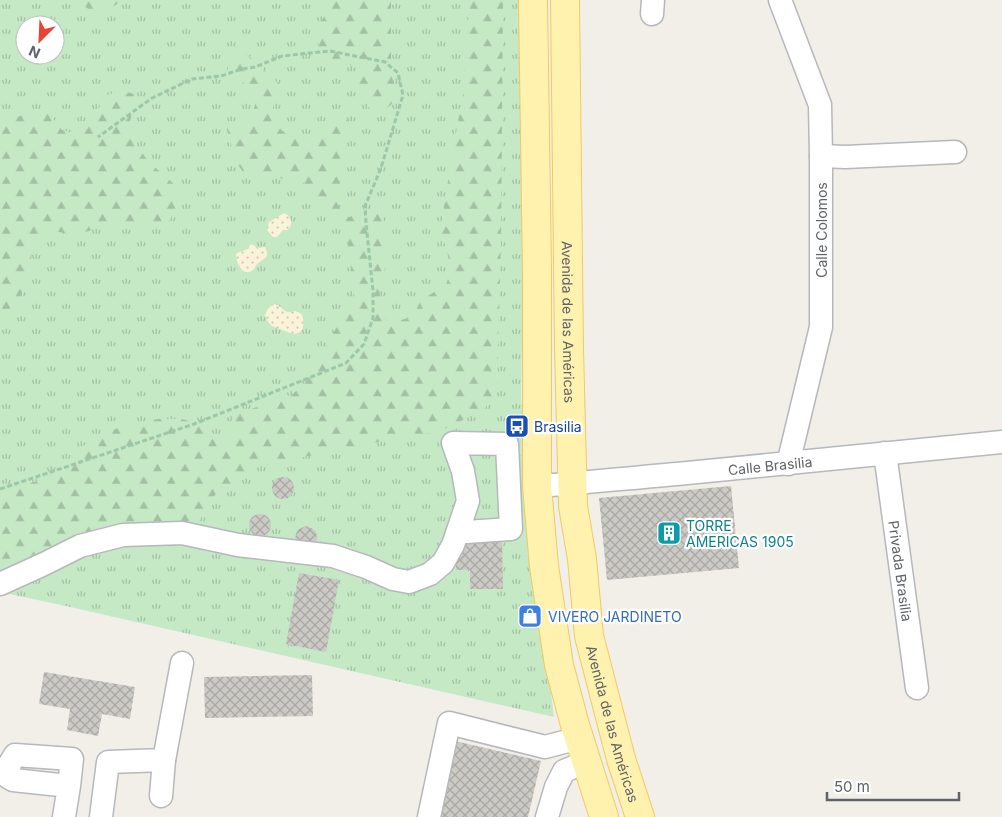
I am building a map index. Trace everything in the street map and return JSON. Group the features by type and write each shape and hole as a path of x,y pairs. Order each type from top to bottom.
{"main road":[{"path":"533,0 538,514 572,753 604,817"},
{"name":"Avenida de las Américas","path":"565,0 569,349 573,506 582,559 590,636 621,759 640,817"},
{"path":"538,514 565,534 582,559"}],"street":[{"name":"Calle Colomos","path":"780,0 820,105 821,156 821,327 788,464"},
{"path":"821,156 845,157 955,152"},
{"name":"Calle Brasilia","path":"537,486 788,464 885,452 1002,442"},
{"path":"0,584 80,546 123,535 182,533 238,545 333,556 393,579 409,582 430,574 443,563 453,545 468,501 462,471 453,444 507,444 511,529 466,532"},
{"name":"Privada Brasilia","path":"885,452 916,688"},
{"path":"161,796 164,760 182,663"},
{"path":"428,817 449,723 572,753 556,787 547,817"},
{"path":"69,786 14,780 8,777 10,763 14,755 108,762 164,760"},
{"path":"64,817 72,759"},
{"path":"101,817 108,762"}],"path":[{"path":"0,489 194,424 346,363 364,344 373,318 373,291 366,206 382,168 403,95 398,73 385,62 330,51 282,56 255,67 221,76 192,80 152,98 98,137"}],"green space":[{"path":"0,0 528,0 521,396 533,553 554,717 0,592"},
{"path":"76,0 124,0 112,7 91,11"},
{"path":"334,0 391,0 391,58 394,97 391,105 384,110 371,110 368,106 357,84 358,70 347,64 326,61 318,50 318,42 322,35 321,22 328,7"},
{"path":"471,0 503,0 501,241 497,392 485,408 450,427 430,433 256,467 237,484 217,493 208,503 195,529 0,574 0,492 38,481 59,472 90,440 112,430 132,424 158,419 182,419 199,424 215,435 231,434 232,416 293,394 307,381 354,294 350,252 345,231 309,188 298,180 279,178 269,174 245,175 236,162 227,125 246,122 254,108 256,96 255,91 228,73 233,48 237,46 279,84 275,93 273,107 276,122 285,133 293,136 310,136 339,119 346,118 348,122 342,152 343,170 340,183 331,194 343,212 349,217 369,215 377,210 382,211 388,253 377,308 386,319 398,321 408,318 416,310 421,300 446,285 451,269 440,232 463,95 465,42"},
{"path":"121,91 135,94 136,103 129,124 133,140 148,161 176,186 179,204 169,221 157,226 102,227 75,235 54,231 41,237 32,254 26,282 14,311 0,322 0,121 13,119 35,109 47,111 62,130 76,134 87,129 107,95"}],"sand":[{"path":"284,213 290,218 290,228 283,230 277,237 273,237 267,230 269,222"},
{"path":"251,244 258,248 265,247 267,255 253,270 246,272 239,265 236,254 246,250"},
{"path":"275,304 286,312 295,311 301,314 303,317 303,328 301,331 293,334 272,326 268,322 265,315 268,308"}],"building":[{"path":"283,477 291,480 294,488 291,496 283,499 275,496 272,488 275,480"},
{"name":"TORRE AMERICAS 1905","path":"731,486 739,568 607,580 599,498"},
{"path":"260,514 268,517 271,525 268,533 260,536 252,533 249,525 252,517"},
{"path":"306,526 316,532 317,539 314,545 296,542 297,531"},
{"path":"455,541 502,541 503,589 470,589 470,570 456,570"},
{"path":"299,573 339,580 326,652 286,644"},
{"path":"44,672 135,687 130,719 102,714 98,736 67,730 70,709 39,704"},
{"path":"312,675 313,716 205,718 204,677"},
{"path":"455,741 541,761 528,817 438,817"}],"place":[{"name":"Brasilia","path":"517,426"},
{"name":"TORRE AMERICAS 1905","path":"669,533"},
{"name":"VIVERO JARDINETO","path":"530,616"}]}
